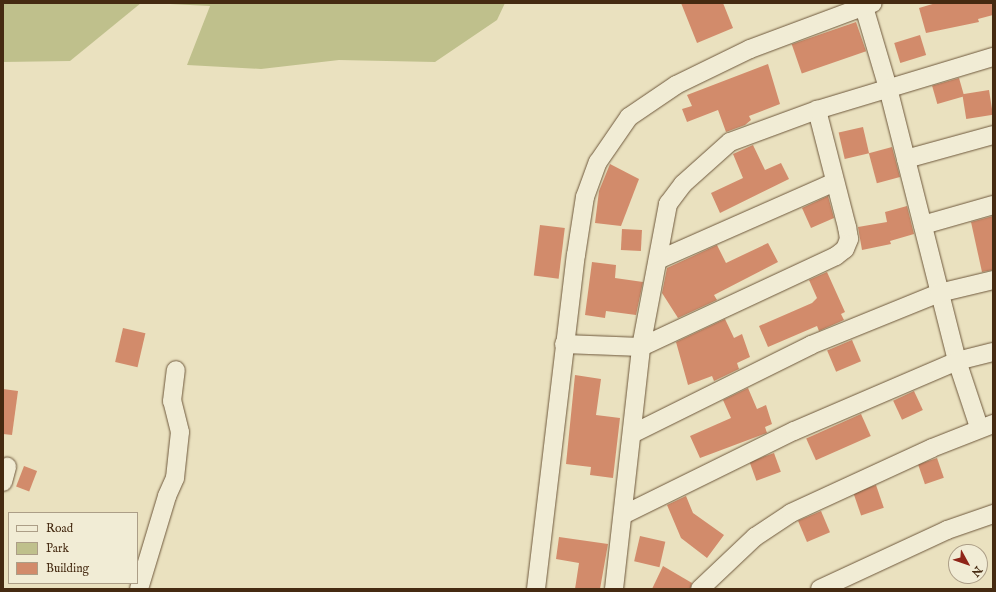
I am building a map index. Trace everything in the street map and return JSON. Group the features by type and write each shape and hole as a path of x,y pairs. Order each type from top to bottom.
{"street":[{"path":"536,589 564,344 585,197 598,162 629,117 651,100 713,65 786,34 869,5 888,88 956,361 986,425 791,513 755,537 700,589"},
{"path":"614,589 624,514 641,348 668,204 705,161 730,142 817,110 993,57"},
{"path":"564,344 641,348 836,256 849,239 817,110"},
{"path":"906,159 993,135"},
{"path":"658,260 835,182"},
{"path":"923,225 993,204"},
{"path":"632,434 811,345 939,293 993,280"},
{"path":"624,514 794,431 956,361 993,352"},
{"path":"139,589 167,496 176,478 180,432 172,401 176,370"},
{"path":"820,589 947,530 993,514"}],"green space":[{"path":"3,3 141,3 70,61 3,62"},
{"path":"150,3 505,3 497,20 435,62 339,60 261,69 187,65 210,6"}],"building":[{"path":"681,3 723,3 733,28 697,43"},
{"path":"936,3 993,3 993,15 978,19 979,22 926,33 919,8"},
{"path":"856,22 866,51 802,73 792,44"},
{"path":"920,35 926,55 900,63 894,43"},
{"path":"768,64 780,104 749,116 751,120 745,125 726,132 718,110 687,122 682,109 692,106 687,95"},
{"path":"959,78 964,96 937,104 932,86"},
{"path":"989,90 993,115 966,119 962,94"},
{"path":"863,127 869,153 845,159 839,133"},
{"path":"753,145 765,170 781,163 789,179 720,213 711,193 743,178 733,154"},
{"path":"892,147 900,177 877,183 869,153"},
{"path":"610,164 639,179 621,226 595,223 599,191"},
{"path":"828,196 834,218 811,228 802,208"},
{"path":"907,206 914,234 890,241 891,244 862,250 858,227 887,222 885,212"},
{"path":"993,216 993,270 982,272 971,222"},
{"path":"540,225 565,228 559,279 534,276"},
{"path":"622,229 642,230 641,251 621,250"},
{"path":"768,243 778,262 714,295 717,300 678,318 662,293 667,268 717,245 726,263"},
{"path":"592,262 616,265 615,278 643,282 636,315 606,311 605,318 585,315"},
{"path":"827,272 845,312 841,314 844,320 819,331 817,326 768,347 759,326 812,303 817,298 809,280"},
{"path":"725,319 734,338 742,334 750,357 737,363 739,369 714,381 712,376 688,385 676,342"},
{"path":"123,328 145,333 138,367 115,362"},
{"path":"852,340 861,361 836,372 827,351"},
{"path":"575,375 601,379 596,415 620,418 613,478 590,475 591,467 566,464"},
{"path":"748,388 757,409 766,405 772,424 765,427 767,433 700,458 690,436 731,418 723,400"},
{"path":"3,389 18,391 12,435 3,434"},
{"path":"914,391 923,410 902,420 893,401"},
{"path":"861,414 871,436 816,460 806,438"},
{"path":"774,453 781,472 756,481 750,462"},
{"path":"937,458 944,478 925,484 918,465"},
{"path":"24,466 37,471 29,492 16,487"},
{"path":"876,485 884,508 861,516 853,493"},
{"path":"686,496 693,513 724,535 707,558 681,538 667,505"},
{"path":"821,511 830,532 807,542 798,521"},
{"path":"640,536 665,542 659,567 634,561"},
{"path":"559,537 608,544 600,589 575,589 579,563 556,559"},
{"path":"663,566 692,583 690,589 652,589"}]}
